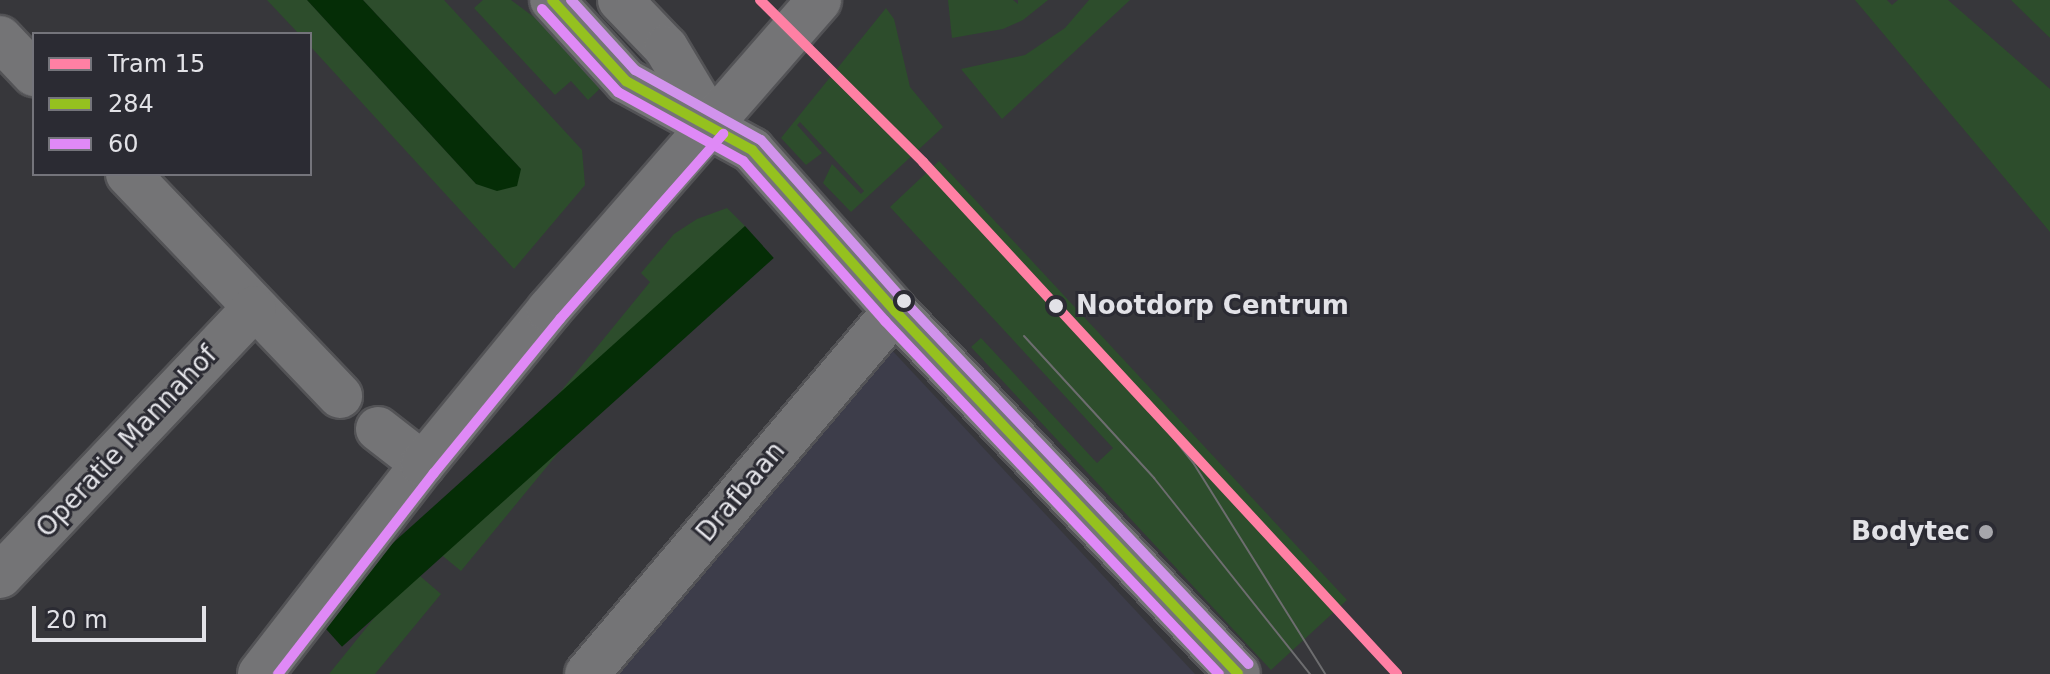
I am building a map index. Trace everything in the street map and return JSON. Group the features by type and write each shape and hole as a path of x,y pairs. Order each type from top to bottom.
{"street":[{"path":"552,0 626,81 712,125 752,150 895,311 1238,674"},
{"path":"620,0 666,48 712,125"},
{"path":"260,674 423,464 549,310 819,0"},
{"path":"0,38 32,72"},
{"path":"130,176 340,396"},
{"name":"Operatie Mannahof","path":"0,576 254,308"},
{"name":"Drafbaan","path":"587,674 895,311"},
{"path":"378,429 423,464"}],"shaded area":[{"path":"267,0 307,0 476,184 521,169 363,0 444,0 582,150 585,185 514,269 312,48 312,32 297,32"},
{"path":"307,0 363,0 521,169 517,186 497,191 476,184"},
{"path":"483,0 511,0 597,64 610,79 588,100 571,81 555,95 474,8"},
{"path":"948,0 1013,0 1018,4 1018,0 1048,0 1023,20 1003,29 952,38"},
{"path":"1089,0 1130,0 1002,119 961,69 1025,55 1065,28"},
{"path":"1855,0 1887,0 1892,5 1898,0 1948,0 2050,89 2050,232"},
{"path":"2011,0 2050,0 2050,38"},
{"path":"886,8 894,19 910,87 943,127 851,212 823,183 832,164 861,194 864,191 800,122 797,125 822,153 806,165 781,138"},
{"path":"939,161 1347,600 1271,670 971,347 981,338 1097,463 1113,448 890,207"},
{"path":"727,208 745,226 461,571 433,548 650,282 641,273 674,234 697,219"},
{"path":"745,226 774,258 342,647 313,615"},
{"path":"888,346 1195,674 603,674"},
{"path":"413,570 441,594 375,674 329,674"}],"tram line":[{"name":"15","path":"760,0 923,162 1397,674"},
{"path":"1024,336 1154,478 1310,674"},
{"path":"1148,406 1194,464 1325,674"}],"transit line":[{"name":"284","path":"552,0 626,81 752,150 895,311 1238,674"},
{"path":"571,0 635,70 761,140 905,302 1248,664"},
{"name":"60","path":"542,9 618,92 743,161 885,321 1219,674"},
{"name":"60","path":"278,674 434,473 560,319 723,134"}],"place":[{"name":"Nootdorp Centrum","path":"1056,306"},
{"name":"Bodytec","path":"1986,532"}]}
